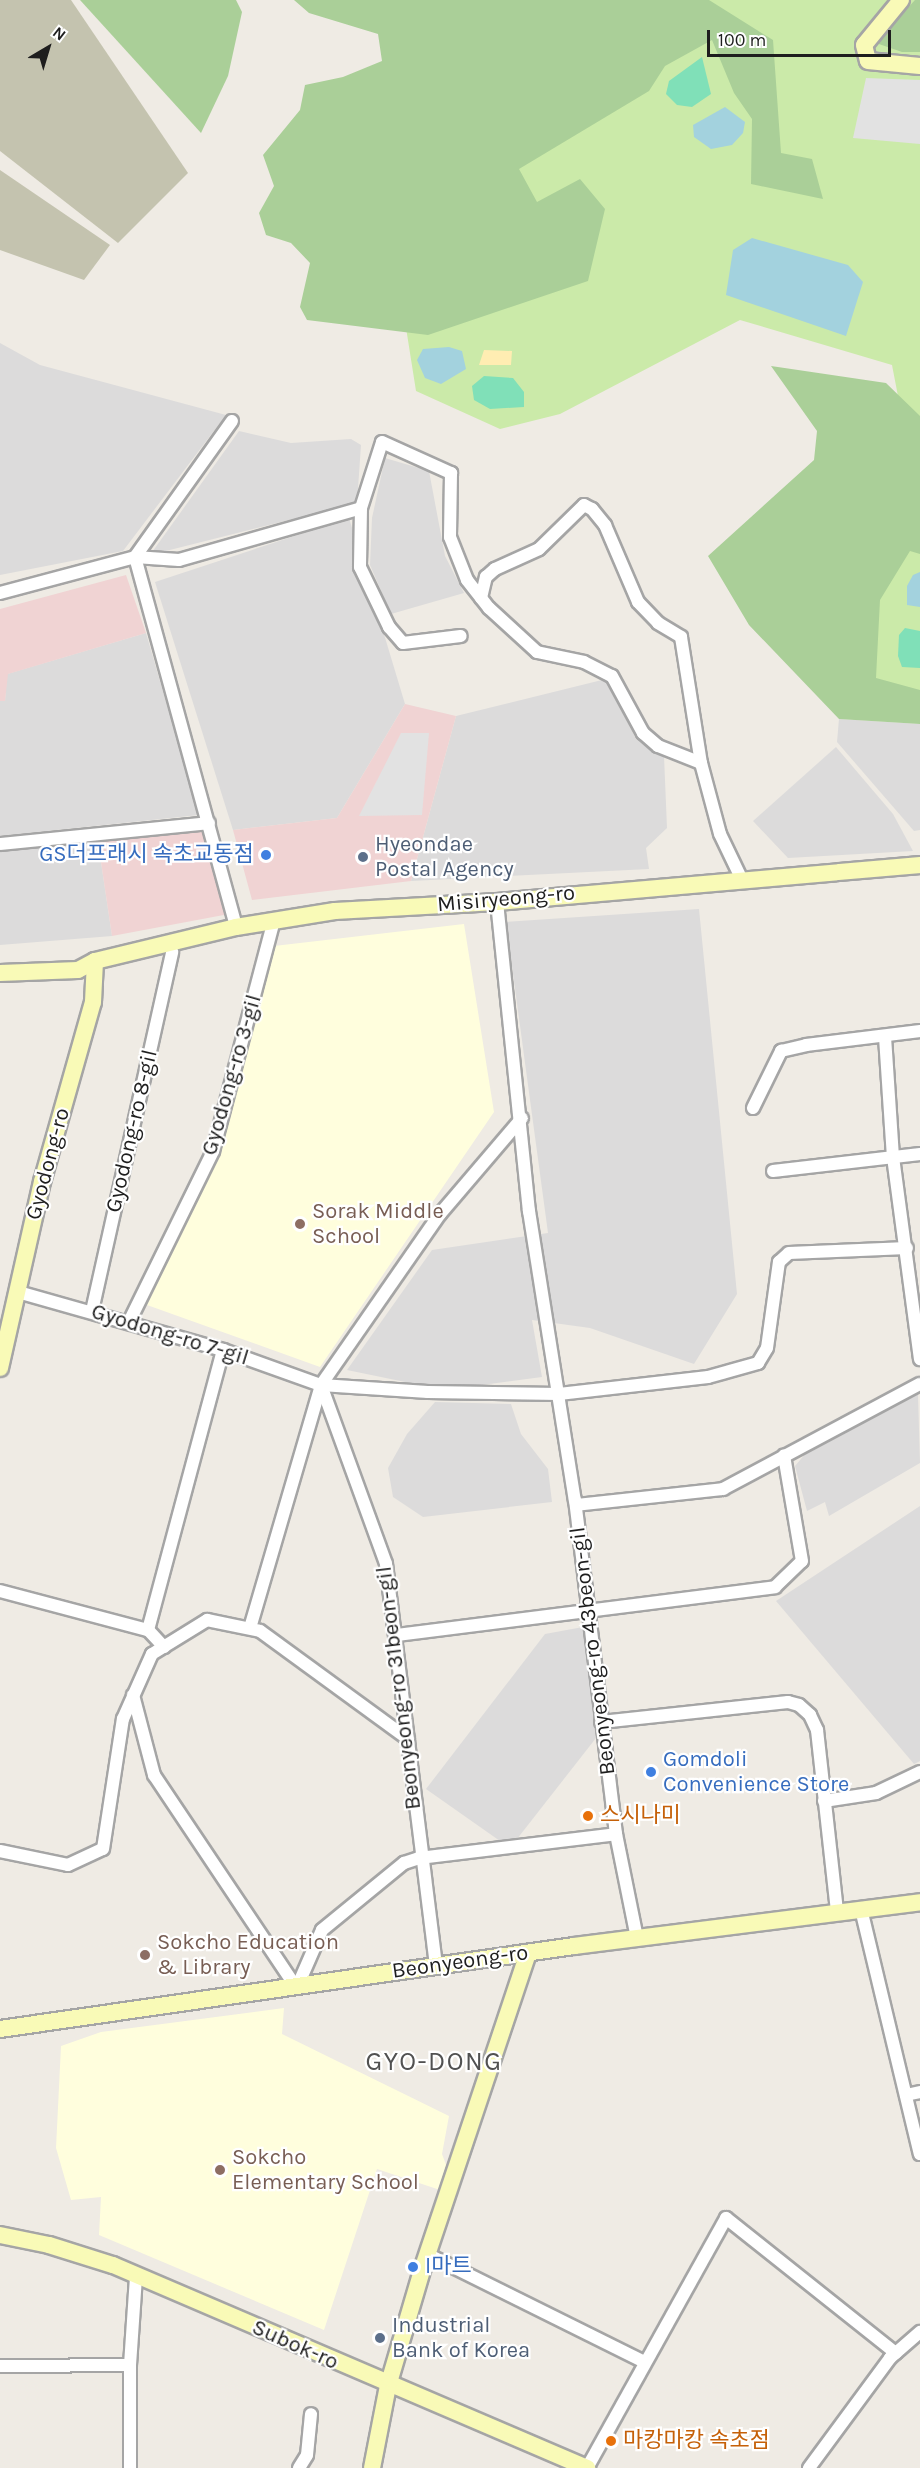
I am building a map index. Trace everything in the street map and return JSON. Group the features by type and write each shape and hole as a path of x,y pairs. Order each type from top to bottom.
{"street":[{"path":"901,0 864,45 868,61 920,66"},
{"path":"135,557 232,421"},
{"path":"461,636 403,643 389,627 360,567 361,508 382,442 451,473 450,537 467,580 481,598 537,652 584,662 612,676 643,733 658,746 701,763"},
{"path":"481,598 486,577 495,569 539,549 584,505 592,508 605,525 638,602 658,623 681,637 701,763 720,834 742,880"},
{"path":"0,593 135,557 179,560 361,508"},
{"path":"135,557 236,927"},
{"path":"0,843 209,823"},
{"name":"Misiryeong-ro","path":"0,973 60,972 95,961 236,927 335,911 497,902 920,865"},
{"name":"Beonyeong-ro 43beon-gil","path":"497,902 522,1118 530,1211 576,1505 616,1834 637,1938"},
{"name":"Gyodong-ro 3-gil","path":"129,1322 213,1151 274,920"},
{"name":"Gyodong-ro 8-gil","path":"92,1311 172,952"},
{"name":"Misiryeong-ro","path":"0,963 17,966 95,961"},
{"name":"Gyodong-ro","path":"0,1368 42,1182 93,1002 95,961"},
{"path":"753,1108 781,1051 806,1045 920,1031"},
{"path":"885,1037 893,1157 907,1248 920,1359"},
{"path":"250,1628 321,1384 440,1214 522,1118"},
{"path":"773,1171 920,1154"},
{"name":"Gyodong-ro 7-gil","path":"18,1292 224,1350 321,1384 428,1392 559,1394 708,1377 758,1363 767,1348 778,1262 789,1253 907,1248"},
{"path":"148,1630 224,1350"},
{"name":"Beonyeong-ro 31beon-gil","path":"321,1384 386,1563 397,1635 419,1858 435,1965"},
{"name":"Beonyeong-ro 43beon-gil","path":"576,1505 723,1489 920,1384"},
{"path":"397,1635 775,1587 802,1561 784,1456"},
{"path":"0,1591 148,1630 164,1647"},
{"path":"0,1851 68,1865 103,1849 123,1719 133,1695 152,1654 207,1620 260,1631 408,1738"},
{"path":"133,1695 154,1775 297,1986"},
{"path":"601,1722 788,1702 799,1705 810,1715 817,1731 837,1912"},
{"path":"824,1801 876,1793 920,1772"},
{"path":"297,1986 322,1930 404,1863 419,1858 616,1834"},
{"name":"Beonyeong-ro","path":"0,2029 435,1965 920,1902"},
{"path":"861,1909 920,2154"},
{"path":"372,2468 388,2386 427,2254 528,1953"},
{"path":"906,2095 920,2092"},
{"path":"587,2468 643,2361 726,2218 896,2353"},
{"name":"Subok-ro","path":"0,2235 49,2245 136,2276 388,2386 587,2468"},
{"path":"427,2254 643,2361"},
{"path":"130,2468 130,2366 136,2276"},
{"path":"809,2468 896,2353 920,2332"},
{"path":"0,2366 130,2366"},
{"path":"299,2468 307,2455 311,2414"}],"shaded area":[{"path":"0,0 71,0 188,173 118,243 0,151"},
{"path":"866,78 920,80 920,144 853,138"},
{"path":"0,170 110,245 84,280 0,250"},
{"path":"0,343 40,365 226,415 123,551 0,575"},
{"path":"239,431 291,443 351,439 361,445 357,503 150,555"},
{"path":"385,458 429,471 445,556 464,593 391,614 370,565 372,518"},
{"path":"349,518 405,704 337,818 233,830 155,582"},
{"path":"126,575 146,633 8,674 5,701 0,701 0,609"},
{"path":"146,633 199,815 0,836 0,701 5,701 7,674"},
{"path":"606,679 636,739 664,756 667,828 646,848 649,869 411,881 456,716"},
{"path":"405,704 456,716 411,881 252,900 233,830 337,818"},
{"path":"839,719 920,724 920,830 914,831 837,742"},
{"path":"401,733 429,733 422,815 359,816"},
{"path":"836,747 893,814 913,851 788,858 753,821"},
{"path":"206,830 229,914 112,936 98,842"},
{"path":"98,842 112,936 0,945 0,849"},
{"path":"699,909 737,1294 694,1364 590,1328 532,1320 542,1377 444,1390 347,1370 432,1250 548,1233 506,922"},
{"name":"Sorak Middle School","path":"464,924 494,1112 320,1367 147,1305 221,1144 274,946"},
{"path":"918,1394 920,1463 829,1516 825,1502 807,1511 795,1466 806,1453"},
{"path":"435,1402 511,1404 521,1434 548,1469 552,1502 423,1517 393,1497 388,1468 407,1434"},
{"path":"920,1506 920,1761 914,1764 776,1601"},
{"path":"583,1627 596,1738 517,1839 500,1841 426,1789 545,1634"},
{"name":"Sokcho Elementary School","path":"284,2008 282,2034 449,2116 442,2154 448,2170 440,2190 377,2169 324,2330 99,2235 101,2197 71,2200 56,2148 61,2046 101,2032"}],"green space":[{"path":"80,0 236,0 242,12 228,76 201,133"},
{"path":"294,0 709,0 773,40 781,153 812,159 823,199 751,184 752,119 734,93 712,40 665,66 649,91 519,169 537,202 580,179 605,209 588,281 428,335 307,320 300,307 310,263 291,243 266,235 259,213 274,186 263,155 300,110 305,85 343,77 382,61 378,34 309,13"},
{"path":"655,0 920,0 920,445 902,417 892,365 740,320 560,414 500,429 416,391 404,315 454,206"},
{"path":"915,0 920,0 920,52 902,52 876,43"},
{"path":"702,57 711,94 692,107 677,105 666,94 669,81"},
{"path":"771,366 886,383 920,416 920,554 910,551 880,600 876,678 920,690 920,724 839,719 749,625 708,556 814,460 817,431"},
{"path":"484,376 513,378 524,392 524,407 490,409 474,400 472,386"},
{"path":"920,541 920,697 869,683 862,618 893,549"},
{"path":"905,628 920,631 920,668 902,667 898,656 899,635"}],"sand":[{"path":"484,350 512,351 511,365 479,365"}],"water":[{"path":"725,107 745,122 743,133 732,145 711,149 694,137 693,125"},
{"path":"752,238 848,265 863,282 846,336 726,295 733,250"},
{"path":"449,347 462,351 466,369 441,384 425,378 417,360 423,349"},
{"path":"920,572 920,607 907,605 907,586 913,575"}],"place":[{"name":"GS더프래시 속초교동점","path":"266,855"},
{"name":"Hyeondae Postal Agency","path":"363,857"},
{"name":"Sorak Middle School","path":"300,1224"},
{"name":"Gomdoli Convenience Store","path":"651,1772"},
{"name":"스시나미","path":"588,1816"},
{"name":"Sokcho Education & Library","path":"145,1955"},
{"name":"Sokcho Elementary School","path":"220,2170"},
{"name":"l마트","path":"413,2267"},
{"name":"Industrial Bank of Korea","path":"380,2338"},
{"name":"마캉마캉 속초점","path":"611,2441"}],"district":[{"name":"GYO-DONG","path":"434,2062"}]}
